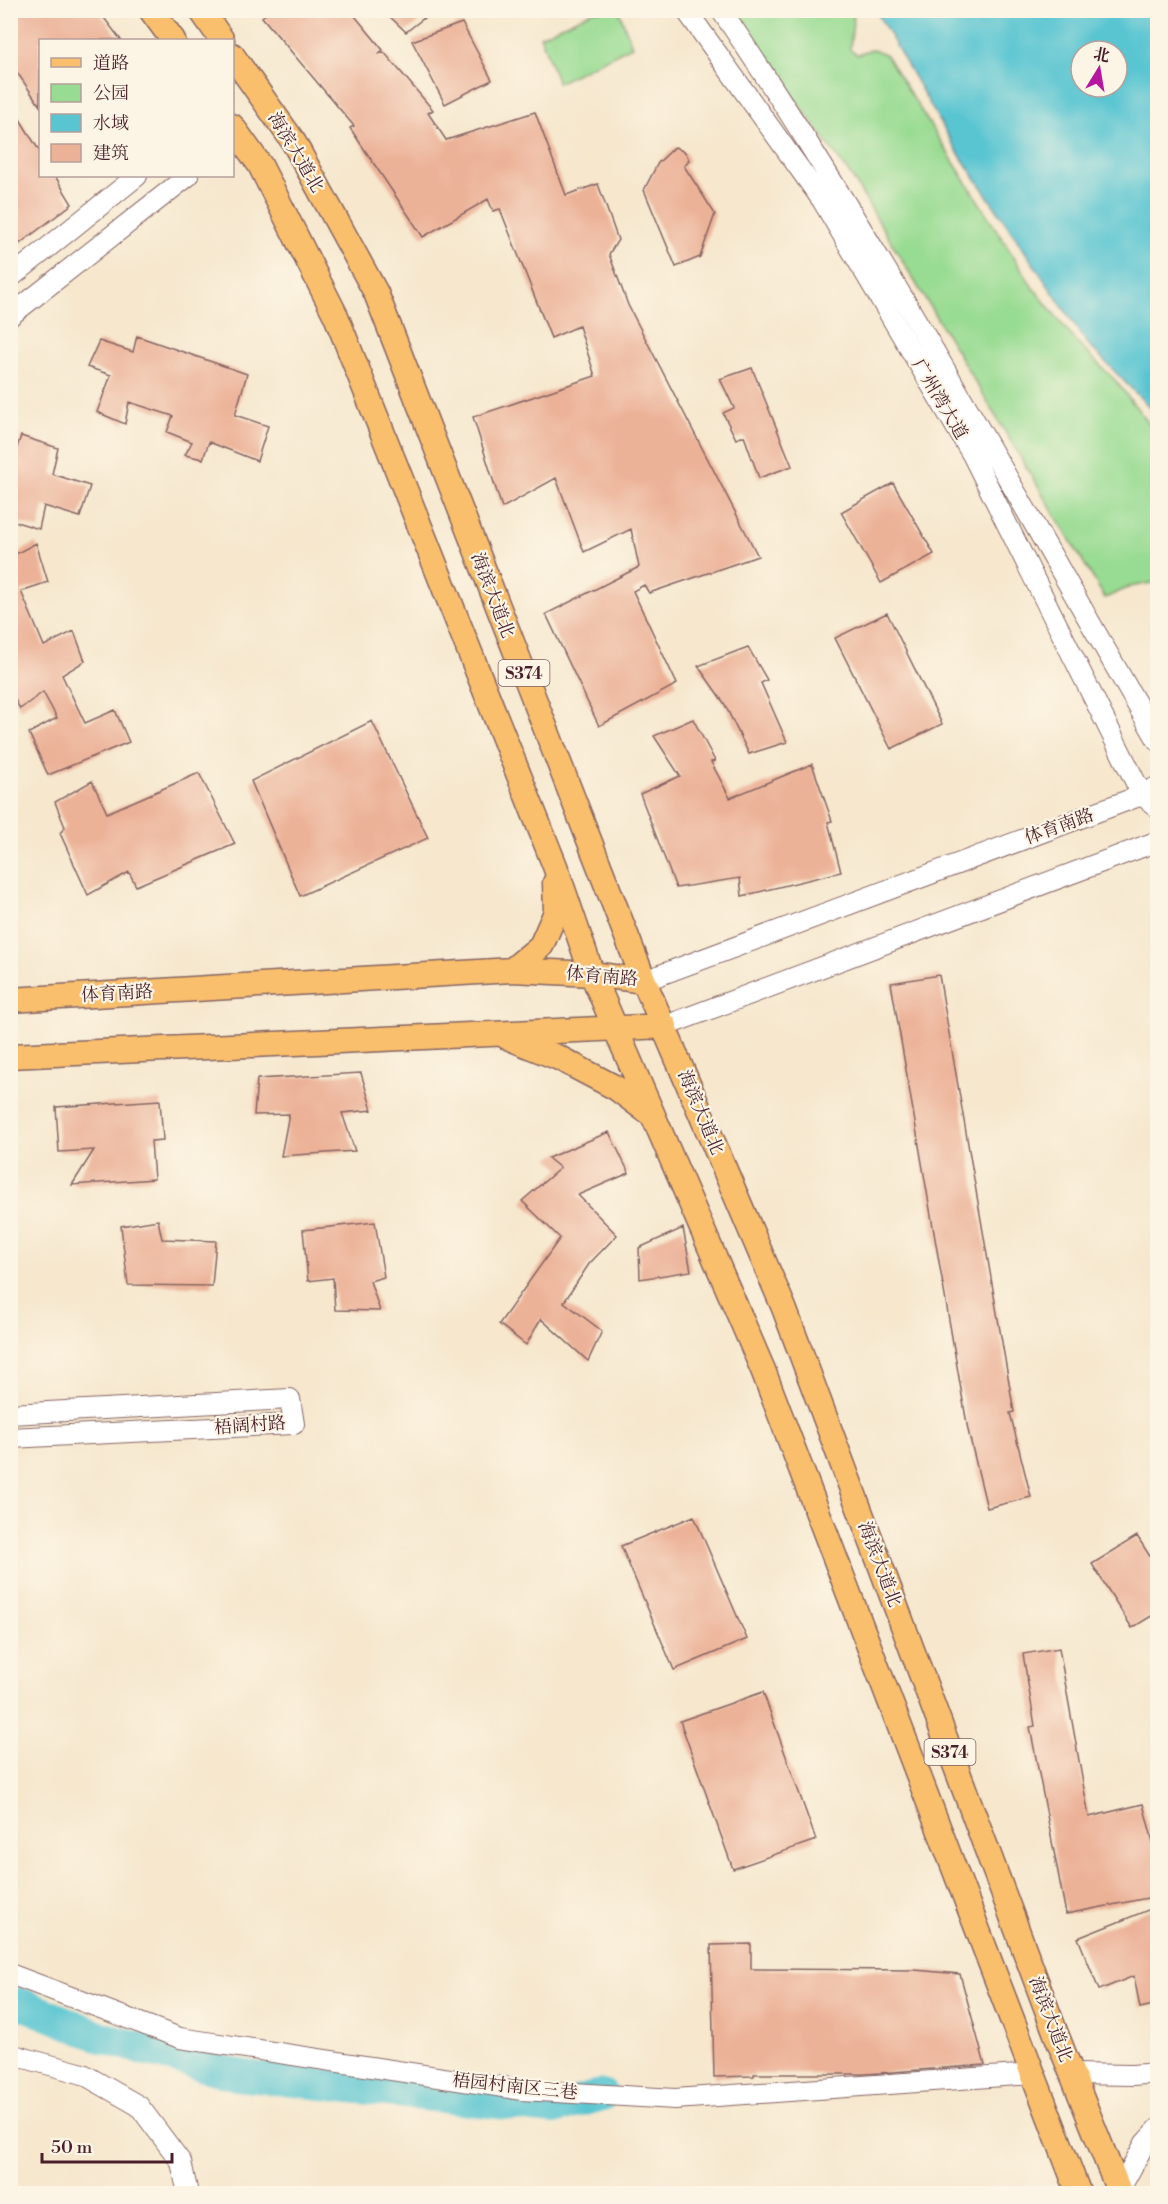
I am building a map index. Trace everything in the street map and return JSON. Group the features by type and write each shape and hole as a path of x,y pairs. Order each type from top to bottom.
{"main road":[{"path":"151,10 172,39"},
{"path":"201,10 221,39"},
{"name":"海滨大道北","path":"234,58 293,141 376,293 644,981 784,1308 1072,2074 1120,2192"},
{"name":"海滨大道北","path":"235,134 260,165 336,316 555,866 592,974 763,1370 1079,2193"},
{"path":"512,970 541,946 556,912 555,866"},
{"name":"体育南路","path":"10,1000 512,970 592,974 644,981"},
{"path":"10,1056 665,1026"},
{"path":"499,1034 560,1058 619,1090 655,1117"}],"street":[{"name":"广州湾大道","path":"686,10 822,200 973,456 1158,808"},
{"name":"广州湾大道","path":"721,10 781,99 864,231 1158,741"},
{"path":"10,278 136,177"},
{"path":"10,315 187,177"},
{"name":"体育南路","path":"644,981 1150,790"},
{"path":"665,1026 1158,841"},
{"name":"梧阔村路","path":"10,1414 290,1399 294,1425 10,1438"},
{"name":"梧园村南区三巷","path":"10,1974 180,2038 522,2090 675,2099 1033,2074"},
{"path":"10,2055 83,2074 139,2106 181,2162 188,2193"},
{"path":"1072,2074 1132,2076 1158,2073"},
{"path":"1120,2192 1144,2143 1158,2128"}],"green space":[{"path":"594,11 619,11 632,46 558,83 540,36"},
{"path":"731,11 854,11 850,49 858,55 872,50 886,55 1032,286 1077,343 1115,380 1157,434 1157,582 1130,587 1105,598 852,177"}],"water":[{"path":"876,11 1157,11 1157,415 1087,343 955,148"}],"building":[{"path":"10,10 98,10 120,39 39,39 39,105 10,62"},
{"path":"270,10 350,10 383,50 378,54 384,52 433,110 428,113 446,140 535,112 566,195 598,184 618,240 609,254 628,305 758,556 649,593 644,585 633,591 677,684 599,726 546,614 639,567 631,529 584,552 556,478 502,508 473,417 595,376 579,326 551,338 500,209 493,211 488,199 423,237 350,128 354,126 262,17"},
{"path":"383,10 434,10 406,32"},
{"path":"462,23 492,80 445,104 412,41"},
{"path":"10,103 39,150 39,177 56,177 72,204 10,251"},
{"path":"675,147 686,153 689,160 684,166 715,214 700,257 676,267 644,190 658,163"},
{"path":"137,336 247,374 235,415 268,426 257,461 209,442 203,459 185,455 192,442 167,432 173,416 129,402 125,424 97,412 111,375 87,367 99,341 133,352"},
{"path":"752,368 792,466 759,478 744,436 736,439 723,413 734,408 720,379"},
{"path":"21,436 58,448 52,474 90,486 80,517 44,506 39,529 10,520 10,467"},
{"path":"893,483 934,554 881,583 841,512"},
{"path":"36,543 48,582 21,591 44,646 74,631 85,661 62,675 85,723 115,710 129,742 48,775 29,733 57,718 43,692 20,709 10,690 10,557"},
{"path":"887,613 942,724 891,749 835,638"},
{"path":"748,647 767,680 761,683 787,742 749,754 724,703 698,666"},
{"path":"693,719 715,761 711,762 730,798 812,764 832,821 828,822 841,872 742,896 740,878 676,888 640,794 680,776 654,736"},
{"path":"372,721 428,838 300,896 251,781"},
{"path":"199,773 235,844 136,886 129,872 88,895 60,833 65,827 55,802 92,781 107,813"},
{"path":"939,975 1014,1412 1010,1413 1031,1497 987,1508 968,1430 891,983"},
{"path":"361,1073 372,1110 342,1113 355,1151 281,1156 289,1114 254,1115 257,1079"},
{"path":"160,1100 163,1140 151,1141 154,1179 72,1185 94,1150 59,1152 56,1107"},
{"path":"609,1132 629,1173 578,1195 617,1235 589,1264 564,1302 602,1331 588,1361 541,1319 526,1345 499,1324 560,1238 522,1201 560,1168 548,1158"},
{"path":"158,1220 162,1239 216,1241 212,1286 128,1285 121,1226"},
{"path":"375,1222 384,1277 370,1281 380,1311 335,1310 333,1278 308,1281 303,1230"},
{"path":"683,1228 691,1271 640,1279 639,1248"},
{"path":"694,1516 747,1639 674,1670 621,1546"},
{"path":"1137,1536 1158,1569 1158,1612 1132,1628 1092,1564"},
{"path":"1059,1648 1089,1817 1143,1804 1158,1861 1158,1896 1066,1914 1030,1727 1035,1726 1023,1654"},
{"path":"763,1692 816,1840 733,1869 680,1721"},
{"path":"1158,1906 1158,2004 1140,2008 1134,1976 1099,1990 1078,1938"},
{"path":"751,1944 751,1969 915,1970 960,1974 985,2065 866,2074 754,2074 754,2076 714,2077 711,1945"}],"waterway":[{"path":"10,2002 22,2004 104,2038 237,2075 553,2109 602,2095"}]}
